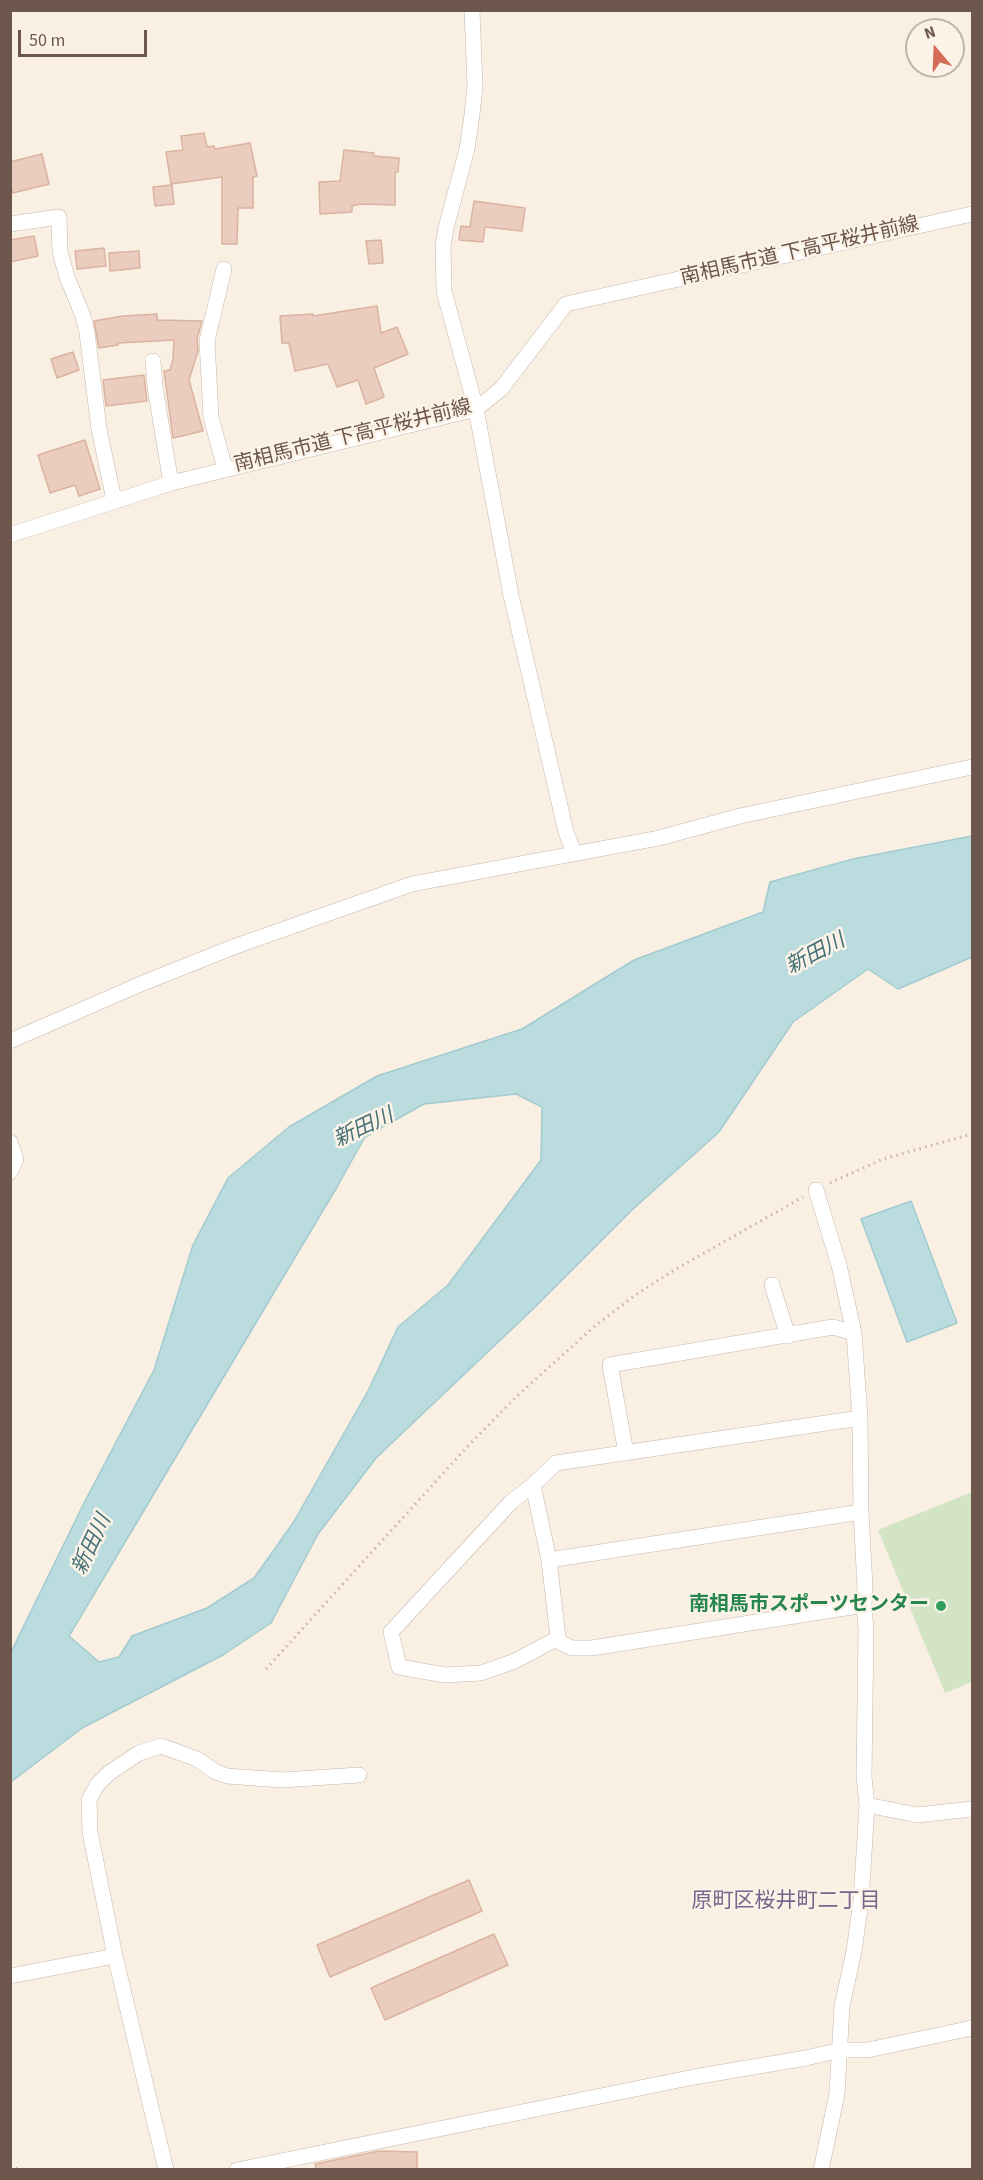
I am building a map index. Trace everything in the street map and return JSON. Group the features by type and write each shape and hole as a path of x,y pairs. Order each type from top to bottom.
{"street":[{"path":"472,10 475,86 472,115 446,228 442,276 447,307 476,409 511,595 566,832 574,853"},
{"name":"南相馬市道 下高平桜井前線","path":"10,535 171,483 476,409 501,389 566,304 972,214"},
{"path":"10,224 58,217 60,252 87,333 99,429 114,500"},
{"path":"224,268 207,341 211,417 225,469"},
{"path":"153,361 155,387 171,483"},
{"path":"10,1041 143,983 236,946 412,884 659,838 740,816 972,767"},
{"path":"10,1142 16,1159 10,1172"},
{"path":"816,1190 839,1265 854,1333 860,1418 865,1587 864,1777 867,1805 861,1901 854,1951 842,2006 837,2094 820,2169"},
{"path":"772,1285 788,1336"},
{"path":"626,1453 610,1365 833,1327 854,1333"},
{"path":"558,1638 515,1661 481,1672 445,1675 399,1667 391,1632 511,1502 556,1463 860,1418"},
{"path":"533,1485 549,1560 558,1638 561,1643 572,1648 592,1648 864,1605"},
{"path":"549,1560 861,1512"},
{"path":"166,2169 115,1956 90,1832 89,1800 97,1785 109,1773 140,1753 161,1746 197,1759 214,1771 227,1776 282,1780 359,1775"},
{"path":"867,1805 917,1815 972,1809"},
{"path":"10,1976 115,1956"},
{"path":"237,2169 682,2079 840,2050 868,2050 972,2028"}],"path":[{"path":"266,1670 466,1448 517,1396 595,1326 634,1296 676,1269 816,1190 883,1159 972,1134"},
{"path":"10,2166 26,2169"}],"green space":[{"name":"南相馬市スポーツセンター","path":"972,1492 972,1682 945,1693 878,1530"}],"water":[{"name":"新田川","path":"972,836 972,957 898,989 868,969 793,1022 719,1132 633,1209 532,1310 376,1458 318,1534 271,1623 223,1655 82,1728 11,1782 11,1652 84,1503 154,1370 193,1245 228,1178 289,1127 377,1076 522,1029 634,960 763,912 770,882 853,859","holes":["516,1094 542,1107 541,1160 448,1285 398,1327 368,1391 293,1523 254,1578 207,1608 132,1636 119,1657 99,1662 69,1636 365,1137 424,1104"]},
{"path":"911,1201 957,1323 907,1342 861,1219"}],"building":[{"path":"204,133 207,147 214,146 215,149 250,143 257,176 253,177 253,208 238,208 237,244 222,244 222,177 171,184 166,152 183,150 181,136"},
{"path":"344,150 399,158 398,172 395,172 395,205 360,204 352,206 352,212 320,214 319,182 340,181"},
{"path":"42,154 49,184 13,193 10,184 10,162"},
{"path":"172,185 174,204 155,206 153,187"},
{"path":"474,201 525,208 522,231 485,227 483,242 459,240 461,226 470,227"},
{"path":"34,236 38,256 10,262 10,240"},
{"path":"381,240 383,263 369,264 366,241"},
{"path":"104,248 106,266 77,269 75,251"},
{"path":"139,251 140,268 110,271 109,253"},
{"path":"377,306 381,333 397,327 408,354 374,368 384,397 366,404 358,380 337,387 328,364 295,371 289,343 282,343 280,316 313,314 313,316"},
{"path":"157,314 157,320 202,321 197,339 198,351 189,380 203,431 173,438 164,371 170,370 174,340 118,343 118,345 99,348 94,321"},
{"path":"73,352 79,370 57,378 51,359"},
{"path":"144,375 147,401 106,406 103,380"},
{"path":"85,440 100,489 79,496 75,485 50,493 38,455"},
{"path":"469,1880 482,1911 330,1977 317,1945"},
{"path":"494,1934 508,1965 385,2020 371,1988"},
{"path":"379,2151 417,2152 417,2169 316,2169 315,2164"}],"place":[{"name":"南相馬市スポーツセンター","path":"941,1606"}],"district":[{"name":"原町区桜井町二丁目","path":"786,1902"}]}
